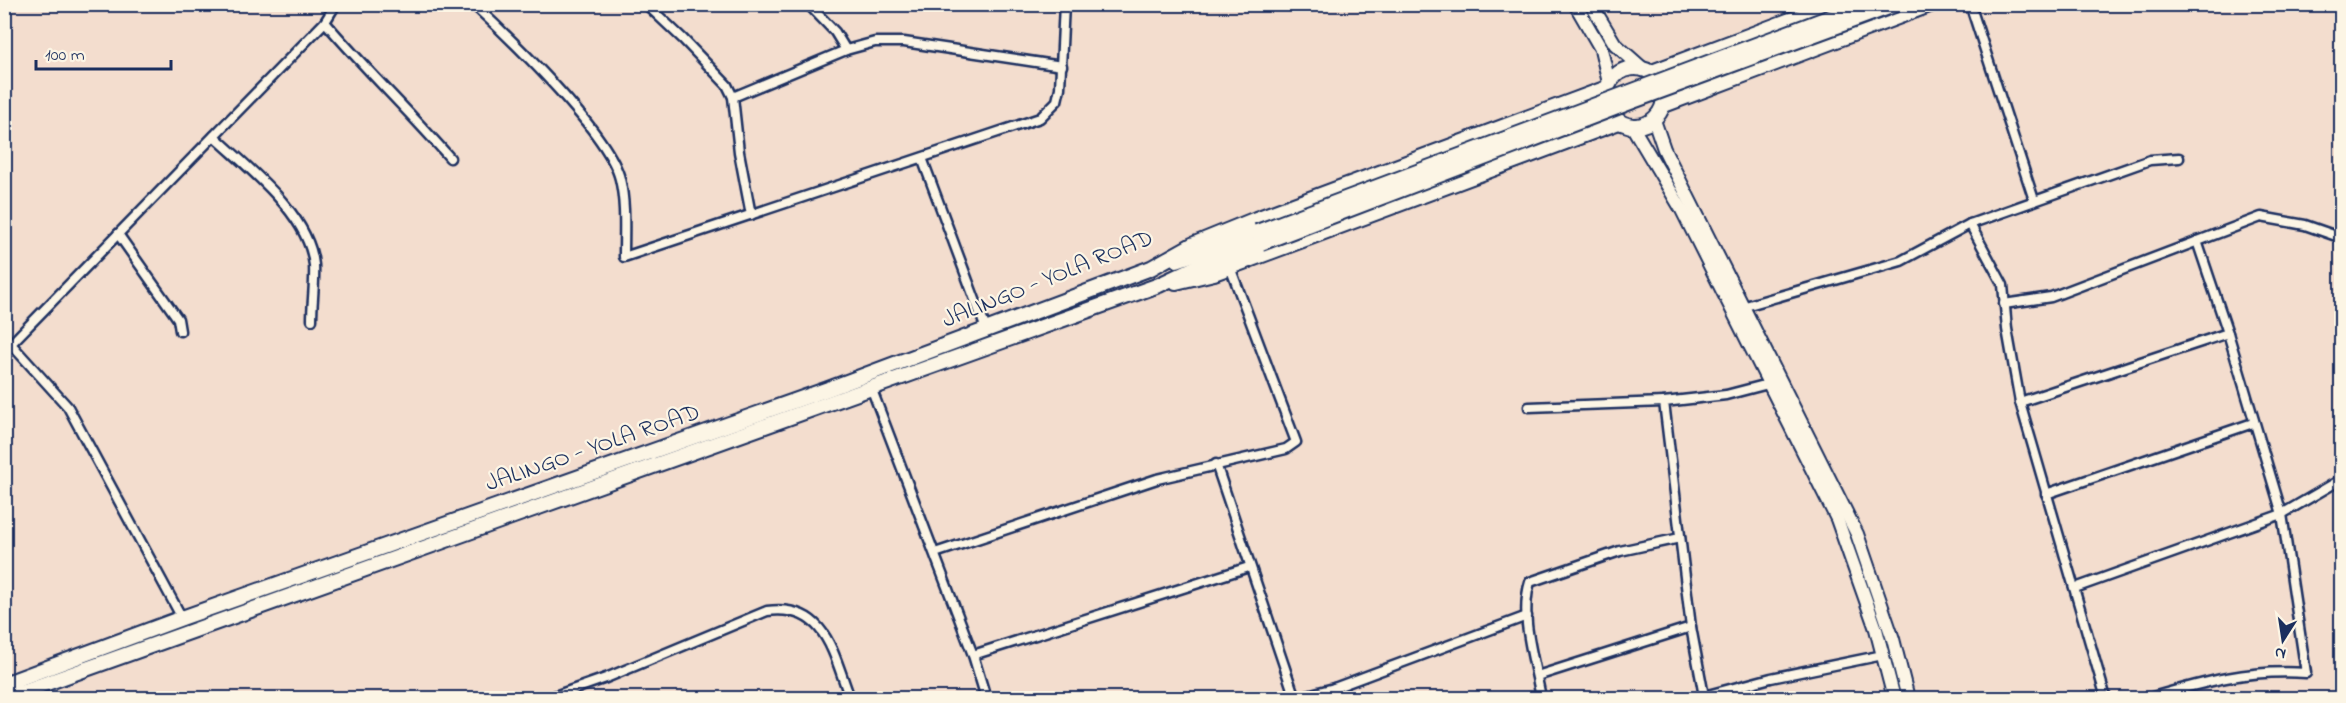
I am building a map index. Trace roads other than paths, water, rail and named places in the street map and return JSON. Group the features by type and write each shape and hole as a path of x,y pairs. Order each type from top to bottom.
{"highway":[{"path":"1626,124 1608,108 1608,86 1623,71 1647,70 1833,4"},
{"path":"5,699 872,390 1159,285 1259,237 1865,4"},
{"path":"1150,268 1259,237 1898,4"},
{"path":"1159,285 1185,281 1230,267 1626,124 1644,125 1654,120 1664,105 1932,4"},
{"path":"1647,70 1663,86 1664,105"},
{"name":"JALINGO - YOLA ROAD","path":"4,684 182,618 828,389 1150,268 1192,245 1608,86"}],"main road":[{"path":"1575,4 1601,49 1608,86"},
{"path":"1592,4 1614,44 1647,70"},
{"path":"1654,120 1664,149 1742,307 1773,383 1837,519 1862,585 1894,699"},
{"path":"1626,124 1682,210 1773,383 1857,534 1893,639 1908,699"}],"street":[{"path":"4,351 325,22 336,4"},
{"path":"472,4 576,110 606,150 620,177 624,210 624,257 1040,118 1057,100 1062,66 1064,4"},
{"path":"646,4 727,85 733,97 739,152 751,215"},
{"path":"808,4 834,32 846,50"},
{"path":"1970,4 2034,200"},
{"path":"325,22 366,71 397,97 450,158"},
{"path":"733,97 846,50 875,42 904,42 1062,66"},
{"path":"214,136 287,208 304,231 314,264 312,320"},
{"path":"922,158 986,329"},
{"path":"1742,307 1901,261 1970,224 2034,200 2150,160 2179,158"},
{"path":"2004,304 2051,297 2261,218 2305,225 2342,237"},
{"path":"1970,224 2003,285 2020,402 2106,699"},
{"path":"118,234 178,319 180,331"},
{"path":"2149,699 2240,674 2272,670 2306,673 2282,514 2228,333 2197,241"},
{"path":"935,553 1157,479 1286,448 1296,442 1230,267"},
{"path":"2020,402 2228,333"},
{"path":"12,344 68,407 182,618"},
{"path":"1529,407 1664,402 1725,395 1773,383"},
{"path":"872,390 973,655 986,699"},
{"path":"1664,402 1700,697 1771,678 1883,655"},
{"path":"2046,494 2253,423"},
{"path":"1216,464 1249,567 1296,699 1334,688 1527,616"},
{"path":"2075,588 2282,514 2342,479"},
{"path":"1540,699 1527,616 1526,595 1530,582 1620,551 1680,538"},
{"path":"973,655 1249,567"},
{"path":"549,699 606,678 767,611 787,608 805,614 815,622 828,640 850,699"},
{"path":"1537,676 1691,627"},
{"path":"1334,688 1338,699"}]}
